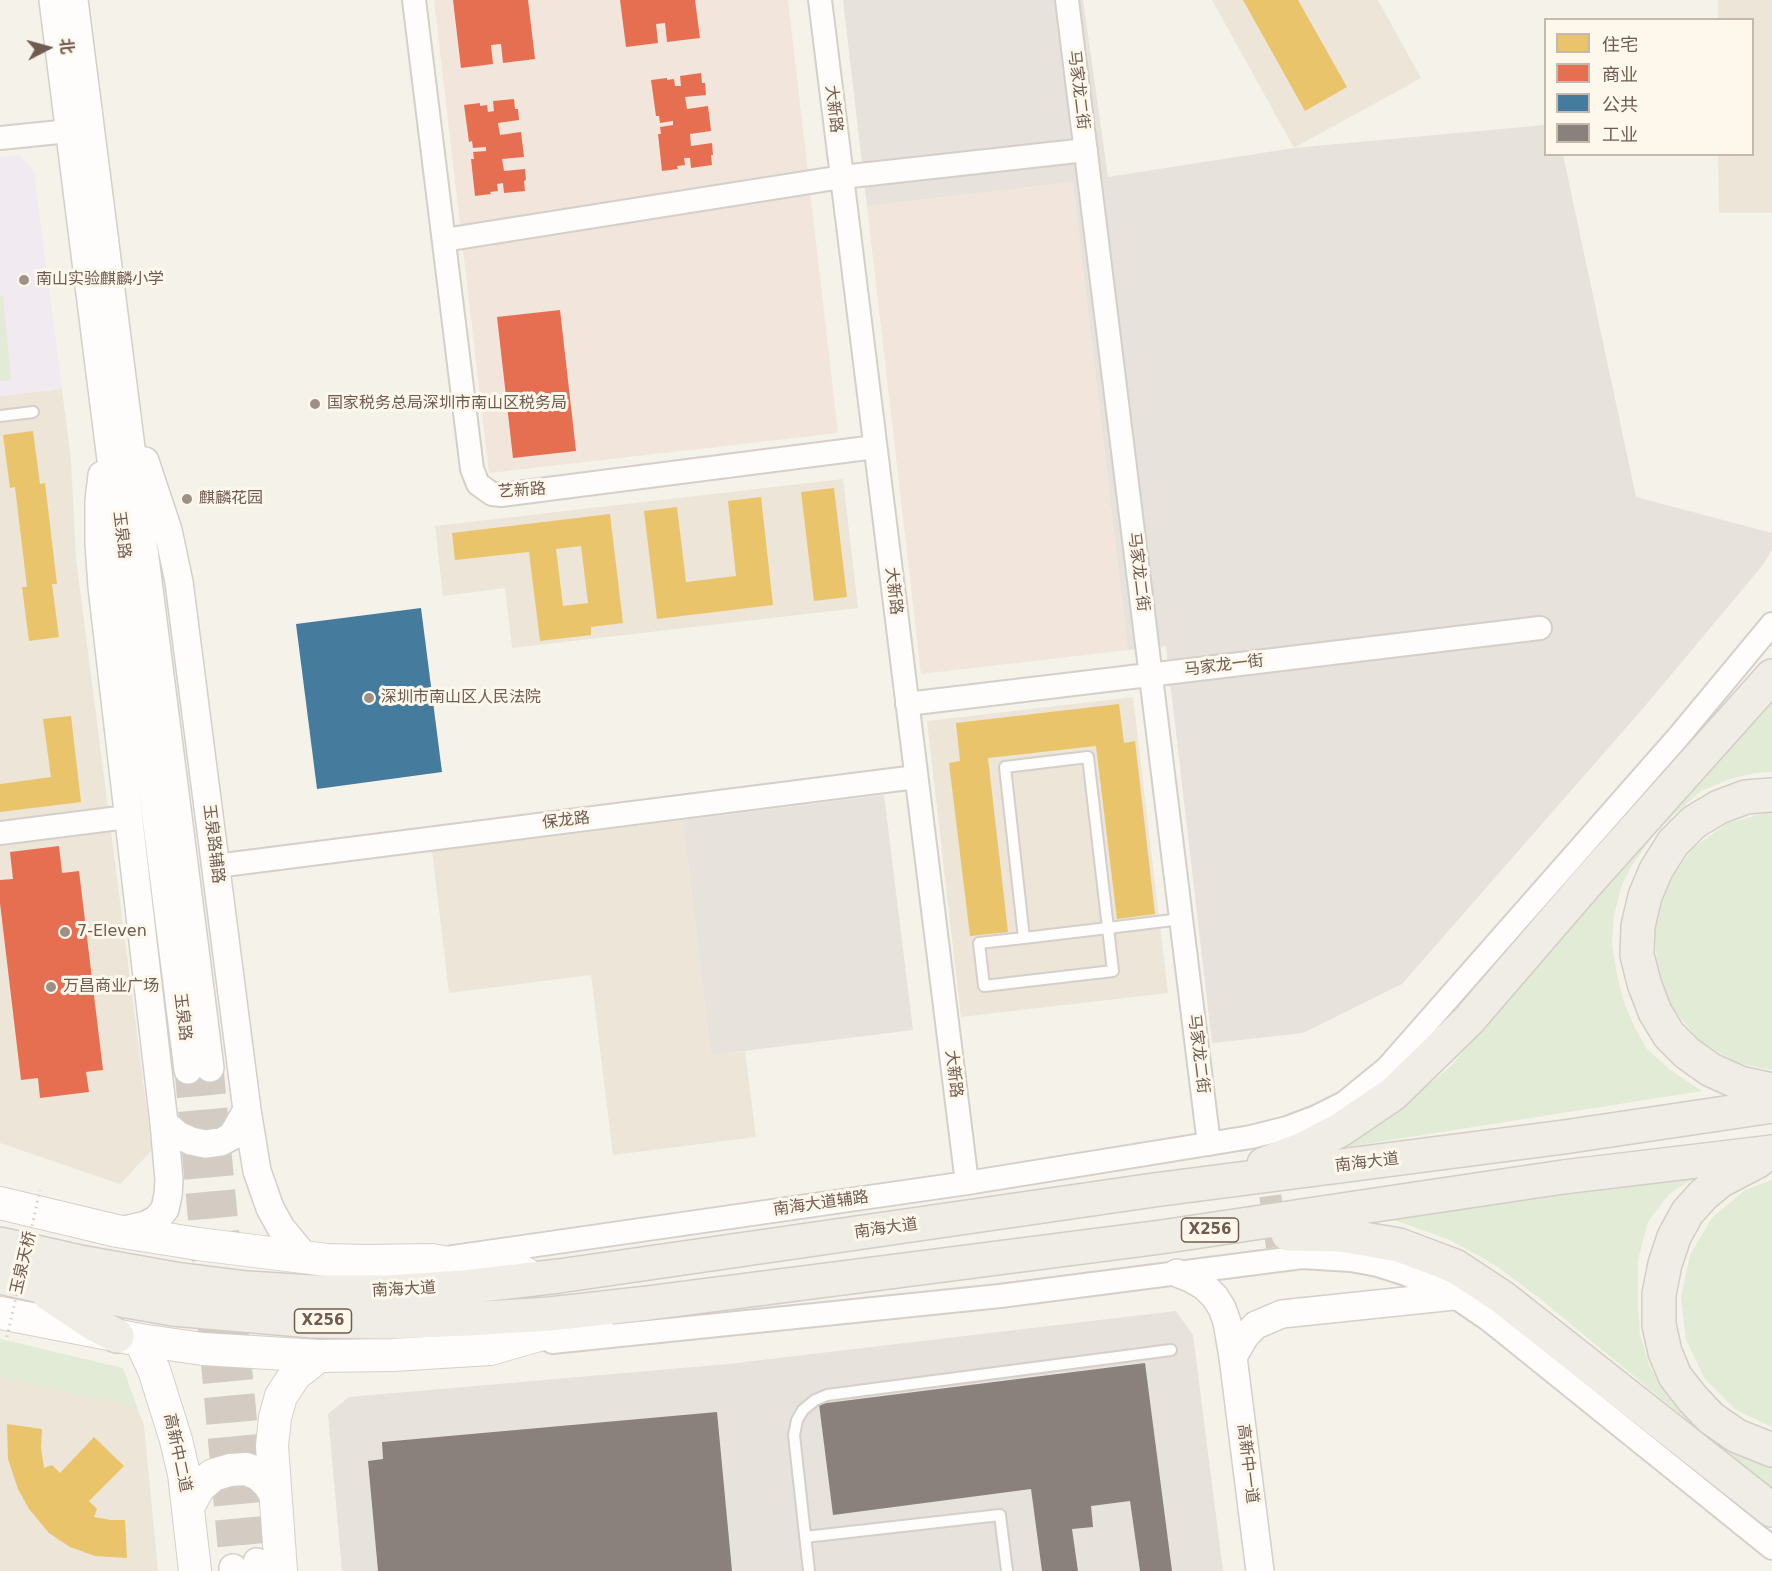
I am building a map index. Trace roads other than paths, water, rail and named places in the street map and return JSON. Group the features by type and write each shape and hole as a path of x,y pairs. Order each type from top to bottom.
{"main road":[{"path":"1154,1190 1270,1162 1340,1130 1393,1094 1468,1021 1587,883 1772,676"},
{"path":"1772,795 1746,797 1719,807 1694,822 1673,843 1656,870 1645,896 1638,926 1637,956 1655,1012 1669,1035 1687,1053 1711,1070 1740,1083 1772,1090"},
{"name":"南海大道","path":"0,1244 84,1263 175,1279 247,1288 385,1292 464,1287 559,1276 1154,1190 1772,1107"},
{"path":"1772,1154 1737,1170 1720,1181 1687,1213 1674,1236 1665,1264 1659,1294 1659,1325 1665,1352 1675,1376 1692,1398 1711,1418 1737,1436 1772,1450"},
{"name":"南海大道","path":"0,1277 34,1286 173,1309 313,1321 385,1322 550,1314 648,1304 1161,1237 1563,1177 1772,1154"},
{"path":"0,1203 117,1231 198,1244 306,1258 366,1261 432,1260 490,1270 559,1276"},
{"path":"1161,1237 1311,1233 1340,1235 1399,1245 1455,1266 1502,1297 1772,1510"},
{"path":"34,1286 94,1324 128,1338"},
{"path":"4,1325 128,1338 203,1349 319,1356 393,1355 490,1349 648,1304"},
{"name":"高新中二道","path":"128,1338 154,1370 177,1440 184,1474 195,1571"},
{"path":"253,1568 274,1492 272,1446 275,1418 281,1396 295,1375 319,1356"},
{"path":"188,1507 199,1487 213,1475 230,1470 246,1469 259,1474 274,1492"}],"street":[{"name":"玉泉路","path":"53,0 69,130 118,425"},
{"name":"玉泉路","path":"74,0 118,425 199,1069"},
{"name":"艺新路","path":"414,0 472,469 478,484 492,494 501,495 875,447"},
{"name":"大新路","path":"820,0 967,1183"},
{"name":"马家龙二街","path":"1067,0 1209,1144"},
{"path":"0,138 69,130"},
{"path":"444,240 842,177 1086,150"},
{"path":"117,1231 146,1226 157,1219 165,1209 169,1180 127,817 99,543 99,501 118,425"},
{"name":"玉泉路辅路","path":"118,425 150,474 168,530 179,582 247,1110 257,1171 270,1208 281,1228 306,1258"},
{"name":"南海大道辅路","path":"432,1260 967,1183 1209,1144 1263,1142 1335,1108 1365,1088 1387,1068 1671,744 1772,624"},
{"name":"马家龙一街","path":"907,704 1540,628"},
{"name":"保龙路","path":"216,866 916,777"},
{"path":"0,833 127,817"},
{"path":"164,1123 178,1135 191,1141 206,1144 221,1142 232,1136 247,1110"},
{"path":"490,1349 1000,1296 1223,1267 1278,1253 1351,1260 1378,1265 1406,1274 1454,1296 1489,1320 1772,1548"},
{"name":"高新中一道","path":"1177,1273 1204,1286 1218,1303 1227,1322 1260,1571"},
{"path":"1233,1357 1245,1336 1256,1325 1282,1314 1454,1296"}],"lane":[{"path":"0,416 33,412"},
{"path":"1024,938 1005,767 1088,757 1108,928 1113,971 984,986 979,943 1024,938 1108,928 1181,919"},
{"path":"809,1571 794,1435 797,1420 803,1410 814,1400 827,1395 1171,1350"},
{"path":"806,1537 1000,1515 1007,1571"}],"tunnel":[{"path":"210,1068 257,1562"},
{"path":"188,1070 233,1568"},
{"path":"1266,1163 1277,1247"}],"place":[{"name":"南山实验麒麟小学","path":"24,280"},
{"name":"国家税务总局深圳市南山区税务局","path":"315,404"},
{"name":"麒麟花园","path":"187,499"},
{"name":"深圳市南山区人民法院","path":"369,698"},
{"name":"7-Eleven","path":"65,932"},
{"name":"万昌商业广场","path":"51,987"}]}
